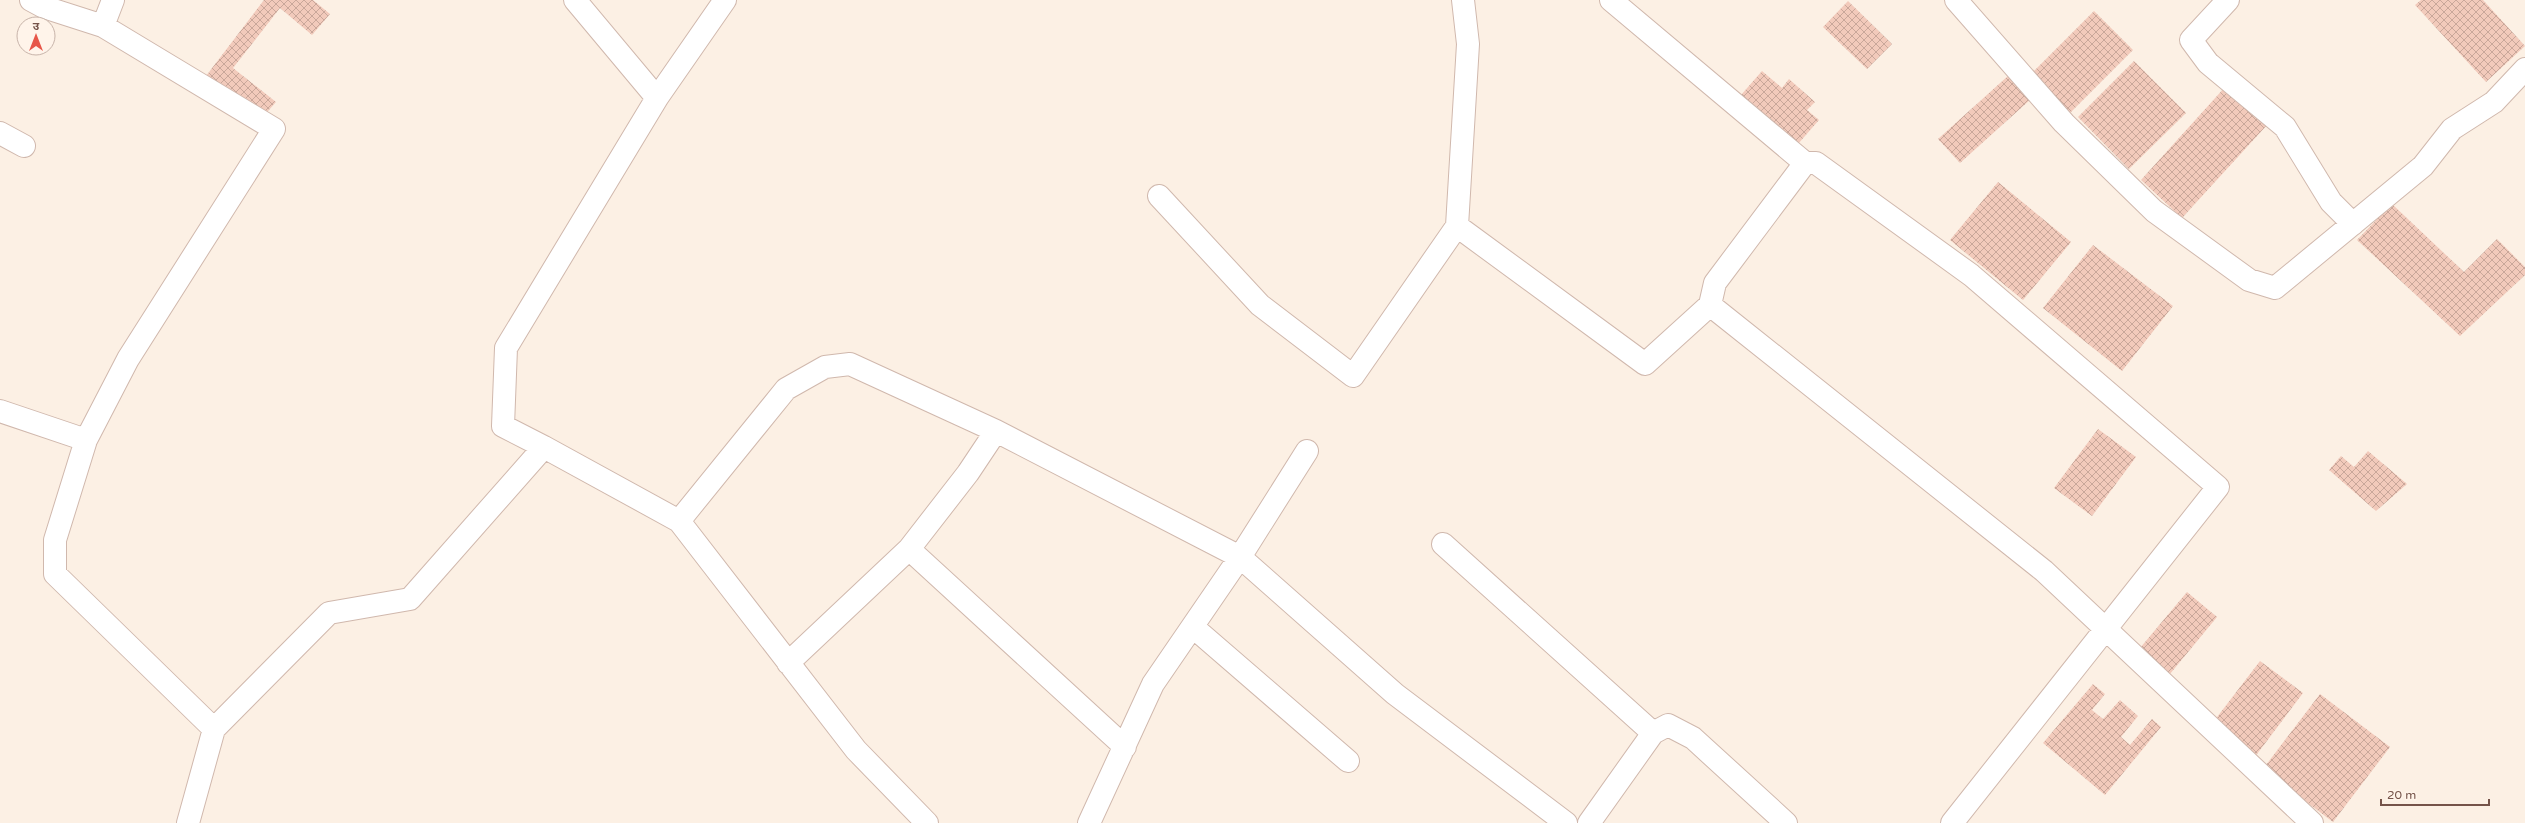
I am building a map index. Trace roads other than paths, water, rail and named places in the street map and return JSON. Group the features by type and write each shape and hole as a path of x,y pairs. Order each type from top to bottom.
{"street":[{"path":"31,0 44,7 103,26 274,129 128,359 86,440 55,540 55,574 214,729"},
{"path":"103,26 113,0"},
{"path":"575,0 657,98"},
{"path":"725,0 657,98 506,348 503,426 679,521 856,750 927,823"},
{"path":"1159,196 1260,305 1353,376 1457,226 1468,44 1463,0"},
{"path":"1611,0 1805,163 1816,163 1971,275 2218,487 1952,823"},
{"path":"1956,0 2064,123 2154,211 2250,280 2275,288 2423,166 2452,129 2494,102 2525,69"},
{"path":"2228,0 2191,40 2208,63 2285,127 2331,202 2353,224"},
{"path":"0,133 24,146"},
{"path":"1457,226 1645,364 1710,305 1715,283 1805,163"},
{"path":"1710,305 2044,571 2312,823"},
{"path":"679,521 786,389 825,367 850,364 996,431 1240,557 1395,694 1566,823"},
{"path":"0,411 86,440"},
{"path":"788,663 909,549 968,473 996,431"},
{"path":"188,823 214,729 329,613 410,599 544,447"},
{"path":"1089,823 1153,684 1240,557 1307,451"},
{"path":"1444,544 1654,733"},
{"path":"909,549 1124,747"},
{"path":"1193,627 1348,761"},
{"path":"1589,823 1654,733 1668,725 1693,738 1786,823"}]}
